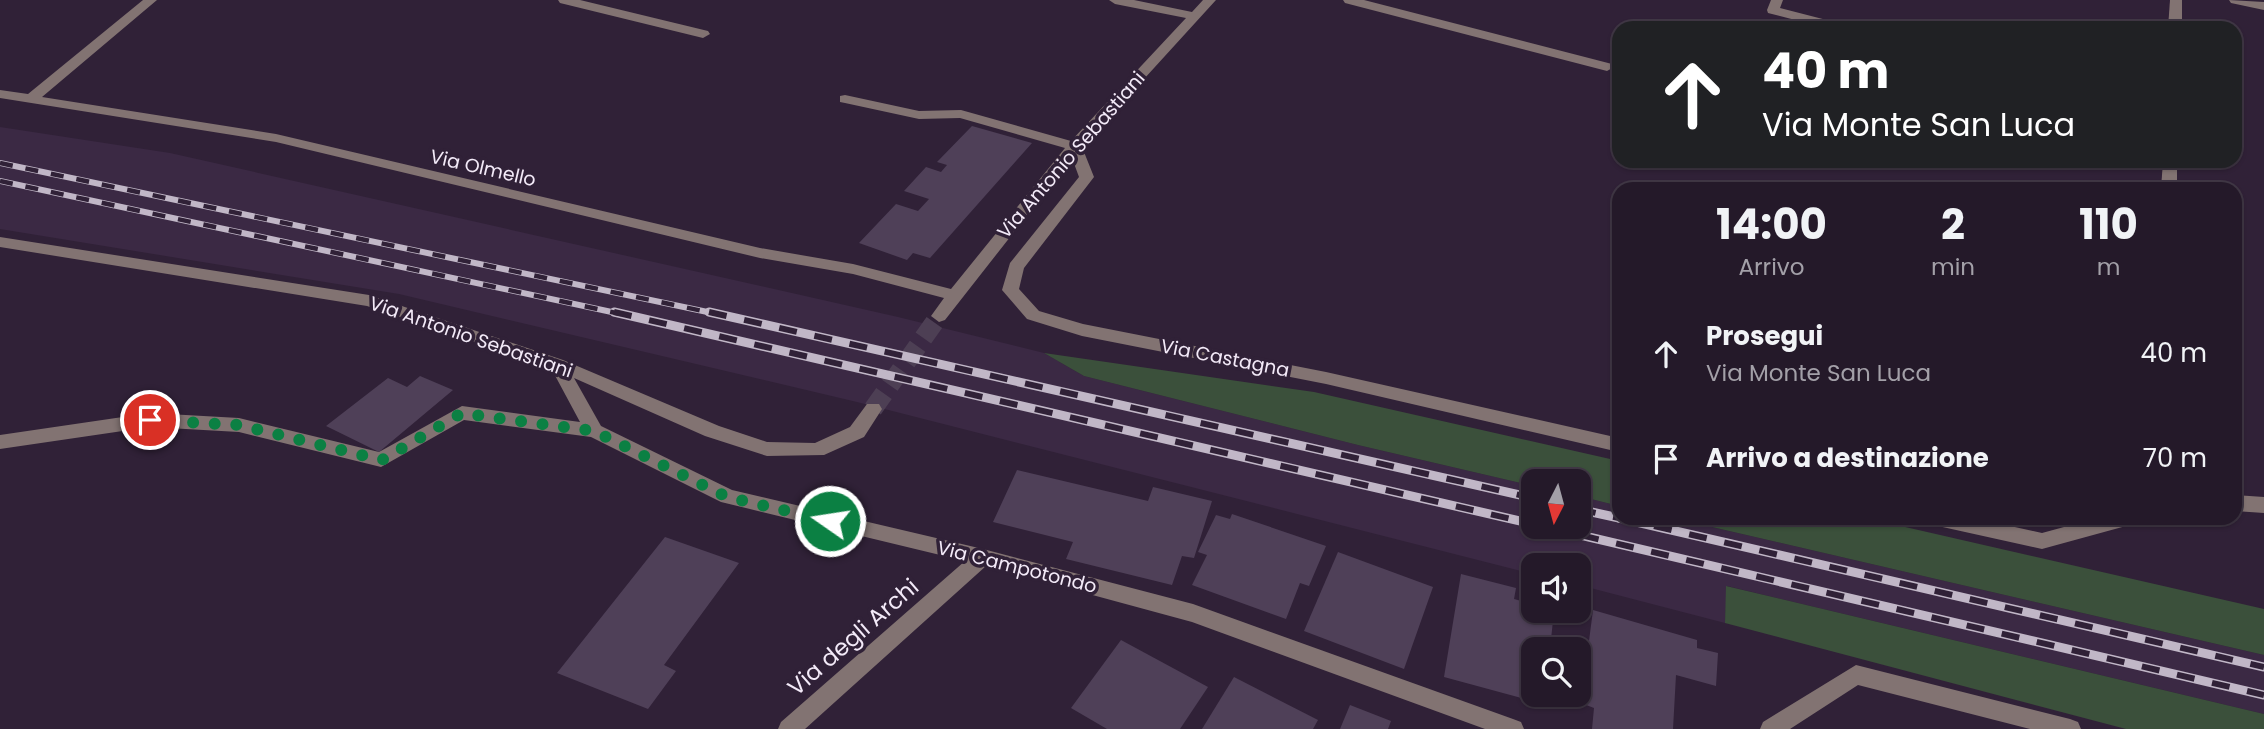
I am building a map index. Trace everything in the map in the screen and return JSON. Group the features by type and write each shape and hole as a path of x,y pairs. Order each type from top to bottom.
{"street":[{"path":"31,99 151,0"},
{"path":"564,0 702,34"},
{"path":"1115,0 1194,16"},
{"name":"Via Antonio Sebastiani","path":"939,316 1074,146 1210,0"},
{"path":"1349,0 1607,66"},
{"path":"1777,0 1773,10 1815,21"},
{"path":"2175,21 2176,0"},
{"path":"2235,0 2264,6"},
{"name":"Via Olmello","path":"0,94 276,138 760,253 853,269 953,295"},
{"path":"845,99 919,115 961,114 1074,146"},
{"name":"Via Castagna","path":"1074,146 1087,177 1016,267 1010,290 1033,315 1082,330 1326,378 1612,443"},
{"name":"Via Antonio Sebastiani","path":"0,242 369,301 557,364 712,431 766,449 817,450 857,432 873,409"},
{"path":"557,364 594,431"},
{"name":"Via Campotondo","path":"0,442 150,420 239,425 382,460 462,413 594,431 727,497 984,557 1193,614 1513,729"},
{"path":"2242,503 2264,505"},
{"path":"1970,525 2042,541 2100,525"},
{"name":"Via degli Archi","path":"789,729 984,557"},
{"path":"1770,729 1856,675 2070,729"}],"shaded area":[{"path":"0,127 170,153 898,317 1044,353 1084,376 1521,483 1521,539 1591,539 1591,499 1612,504 1612,525 1703,525 2264,655 2264,714 1727,586 1725,623 1591,588 1591,553 1521,553 1521,571 857,402 399,294 0,229"}],"green space":[{"path":"1044,353 1314,392 1612,459 1612,504 1591,499 1591,469 1521,469 1521,483 1084,376"},
{"path":"1703,525 1897,525 2264,609 2264,655"},
{"path":"1726,586 2264,714 2264,729 2126,729 1725,623"}],"building":[{"path":"972,126 1032,143 930,258 913,253 907,260 859,243 896,204 918,211 929,199 904,191 926,167 941,172 947,165 937,162"},
{"path":"420,376 453,390 379,452 326,426 388,378 407,387"},
{"path":"1017,470 1148,501 1153,487 1212,501 1194,558 1182,556 1172,585 1066,559 1073,542 993,522"},
{"path":"1232,514 1326,546 1309,586 1300,583 1286,619 1192,585 1207,555 1198,552 1216,515 1230,519"},
{"path":"665,537 739,563 664,665 676,671 648,709 557,673"},
{"path":"1338,552 1433,587 1404,669 1304,631"},
{"path":"1461,574 1516,588 1514,599 1521,601 1521,623 1553,623 1551,637 1521,637 1521,698 1444,677"},
{"path":"1593,610 1697,640 1697,648 1718,653 1716,686 1676,675 1673,729 1592,729 1594,708 1591,707 1590,637"},
{"path":"1121,640 1208,687 1180,729 1107,729 1071,708"},
{"path":"1234,677 1318,720 1313,729 1202,729"},
{"path":"1350,705 1391,721 1388,729 1340,729"}],"tunnel":[{"path":"873,409 939,316"}],"railway":[{"path":"0,163 717,314"},
{"path":"0,181 621,314"},
{"path":"614,312 1521,521"},
{"path":"709,312 1521,495"},
{"path":"1591,512 1612,516"},
{"path":"1649,525 2264,667"},
{"path":"1591,538 2264,695"}],"route":[{"path":"150,420 239,425 382,460 462,413 594,431 727,497 830,521"}]}
